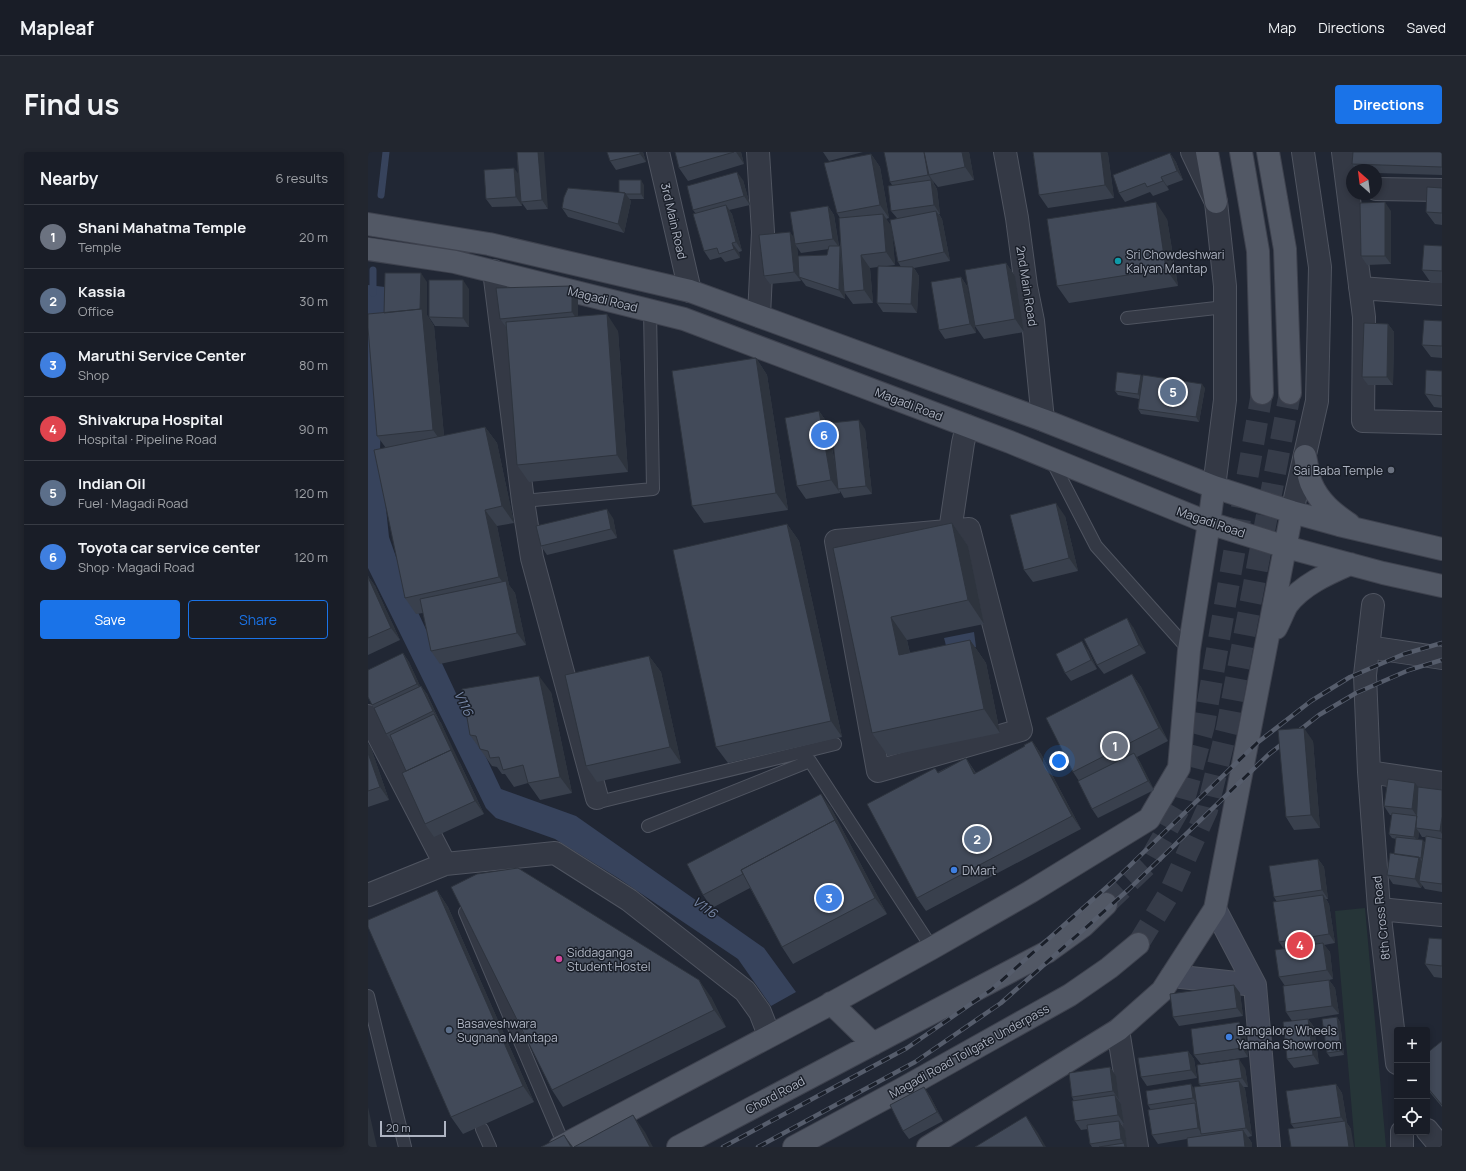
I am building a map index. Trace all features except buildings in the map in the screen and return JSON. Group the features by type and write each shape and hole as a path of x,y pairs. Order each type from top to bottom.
{"main road":[{"path":"1207,152 1216,202"},
{"path":"1241,152 1258,251 1262,393"},
{"path":"1268,152 1285,249 1290,393"},
{"path":"368,224 489,244 690,291 1043,420 1214,487 1292,512 1442,549"},
{"name":"Magadi Road","path":"368,249 456,262 684,319 967,426 1209,524 1350,564 1442,586"},
{"path":"1305,456 1311,483 1320,499 1330,512 1354,528"},
{"path":"562,1146 827,1006 932,948 1030,892 1148,819 1179,768 1189,650 1214,487"},
{"path":"935,1142 1118,1030 1162,991 1215,909 1292,512"},
{"path":"1265,650 1287,606 1304,588 1324,576 1350,564"},
{"path":"827,1006 873,1044 1047,952 1084,926 1106,904"},
{"path":"1215,909 1255,985 1270,1147"},
{"name":"Magadi Road Tollgate Underpass","path":"794,1147 902,1089 1070,995 1109,968 1138,944"},
{"path":"1172,976 1255,985"},
{"name":"Chord Road","path":"678,1147 873,1044"}],"street":[{"name":"3rd Main Road","path":"658,152 690,291"},
{"path":"758,152 763,232 759,316"},
{"name":"2nd Main Road","path":"1005,152 1033,321 1043,420"},
{"path":"1192,152 1216,202 1225,286 1225,400 1214,487"},
{"path":"1292,512 1317,401 1320,267 1303,152"},
{"path":"1343,152 1346,167"},
{"path":"1382,189 1442,190"},
{"path":"1351,200 1364,317 1363,421 1442,424"},
{"path":"494,271 522,501 532,558 597,798"},
{"path":"1360,288 1442,294"},
{"path":"950,531 963,443 967,426"},
{"path":"969,529 1021,730 878,771 836,541 950,531 969,529"},
{"name":"8th Cross Road","path":"1372,605 1365,675 1369,772 1379,909 1394,1037"},
{"path":"1368,647 1442,658"},
{"path":"368,716 445,864"},
{"path":"1369,772 1442,783"},
{"path":"368,895 445,864 555,853 629,900 745,991 760,1012 769,1036"},
{"path":"1379,909 1442,915"},
{"path":"1118,1030 1137,1147"},
{"path":"1430,1134 1441,1147"},
{"path":"1402,1135 1402,1147"}],"lane":[{"path":"1127,318 1225,307"},
{"path":"522,501 653,489 650,310"},
{"path":"1051,459 1096,546 1189,650"},
{"path":"597,798 603,801 835,744"},
{"path":"648,826 810,761 932,948"},
{"path":"464,910 562,1146"},
{"path":"368,996 405,1147"},
{"path":"482,1129 490,1147"}],"shaded area":[{"path":"1365,908 1386,1147 1355,1147 1335,911"}],"water":[{"path":"368,285 385,287 380,451 389,537 408,591 501,789 576,816 764,948 796,992 771,1006 738,959 618,878 555,839 496,818 486,808 368,568"},
{"path":"974,632 976,647 948,653 944,638"}],"waterway":[{"name":"V116","path":"381,195 386,152"},
{"name":"V116","path":"373,270 373,293"}],"tunnel":[{"path":"1106,904 1147,865 1184,800 1204,725 1262,393"},
{"path":"1138,944 1170,892 1207,810 1227,728 1290,393"}],"railway":[{"path":"723,1147 907,1048 991,990 1117,878 1257,743 1311,701 1350,677 1404,654 1442,643"},
{"path":"758,1147 915,1062 1001,1003 1128,890 1268,755 1319,715 1356,693 1409,670 1442,660"}],"place":[{"name":"Sri Chowdeshwari Kalyan Mantap","path":"1118,261"},
{"name":"Indian Oil","path":"1173,392"},
{"name":"Toyota car service center","path":"824,435"},
{"name":"Sai Baba Temple","path":"1391,470"},
{"name":"Shani Mahatma Temple","path":"1115,746"},
{"name":"Kassia","path":"977,839"},
{"name":"DMart","path":"954,870"},
{"name":"Maruthi Service Center","path":"829,898"},
{"name":"Shivakrupa Hospital","path":"1300,945"},
{"name":"Siddaganga Student Hostel","path":"559,959"},
{"name":"Basaveshwara Sugnana Mantapa","path":"449,1030"},
{"name":"Bangalore Wheels Yamaha Showroom","path":"1229,1037"}]}
